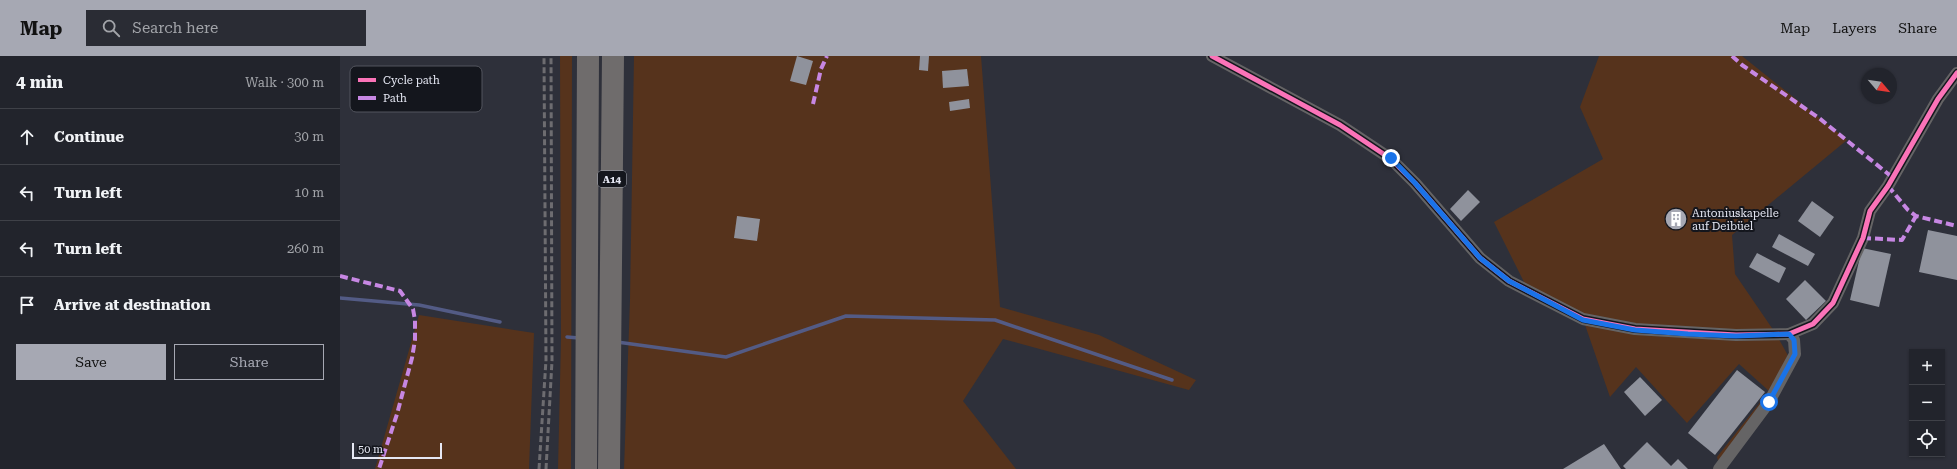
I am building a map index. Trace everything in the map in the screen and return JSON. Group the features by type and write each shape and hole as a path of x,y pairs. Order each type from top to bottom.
{"highway":[{"name":"A14","path":"586,469 588,56"},
{"name":"A14","path":"609,469 613,56"}],"street":[{"path":"1212,56 1340,125 1391,158 1486,262 1509,281 1583,320 1635,330 1736,336 1789,334 1813,324 1833,303 1863,238 1870,211 1888,186 1938,99 1957,73"},
{"path":"1719,469 1769,402 1795,354 1794,340 1789,334"}],"shaded area":[{"path":"560,56 572,56 571,469 558,469 561,339"},
{"path":"634,56 981,56 1000,307 1099,335 1196,380 1189,390 1003,339 963,401 1016,469 624,469 630,300"},
{"path":"1599,56 1742,56 1847,140 1732,235 1735,274 1776,334 1791,361 1720,467 1717,457 1769,391 1739,364 1687,423 1636,367 1610,397 1583,319 1529,292 1494,222 1603,159 1580,107"},
{"path":"419,315 534,333 529,469 375,469"}],"building":[{"path":"797,56 813,61 806,85 790,81"},
{"path":"920,56 929,56 928,71 919,70"},
{"path":"967,69 969,86 943,88 942,71"},
{"path":"969,99 970,108 950,111 949,102"},
{"path":"1468,190 1480,202 1461,221 1450,209"},
{"path":"1812,201 1834,217 1820,237 1798,221"},
{"name":"Antoniuskapelle auf Deibüel","path":"1673,208 1687,221 1680,229 1665,216"},
{"path":"737,216 760,219 757,241 734,238"},
{"path":"1928,230 1957,236 1957,280 1919,272"},
{"path":"1779,234 1815,254 1808,266 1772,247"},
{"path":"1862,248 1891,254 1879,307 1850,300"},
{"path":"1757,253 1786,268 1779,283 1749,267"},
{"path":"1805,280 1826,301 1806,320 1786,299"},
{"path":"1737,370 1765,392 1715,455 1688,433"},
{"path":"1640,377 1662,400 1645,416 1624,392"},
{"path":"1647,442 1671,466 1678,459 1688,469 1626,469 1623,466"},
{"path":"1604,444 1621,469 1563,469"}],"waterway":[{"path":"340,298 419,305 500,322"},
{"path":"617,342 726,357 846,316 995,320 1172,380"},
{"path":"567,337 579,338"}],"railway":[{"path":"539,469 546,360 544,56"},
{"path":"546,469 552,361 551,56"}],"marked path":[{"path":"813,104 821,69 827,56"},
{"path":"1732,56 1742,65 1819,118 1892,177"},
{"path":"1888,186 1908,210 1916,216 1957,226"},
{"path":"1863,238 1902,240 1916,216"},
{"path":"340,276 400,291 413,309 415,320 415,340 412,358 397,414 379,469"}],"cycle path":[{"path":"1212,56 1340,125 1391,159 1415,183 1480,258 1509,281 1583,319 1635,329 1736,335 1789,334 1813,324 1833,303 1863,238 1870,211 1888,186 1938,99 1957,73"}],"place":[{"name":"Antoniuskapelle auf Deibüel","path":"1676,219"}],"route":[{"path":"1391,158 1415,183 1480,258 1509,281 1583,320 1635,330 1688,334 1736,336 1789,334 1794,340 1795,354 1769,402"}]}
